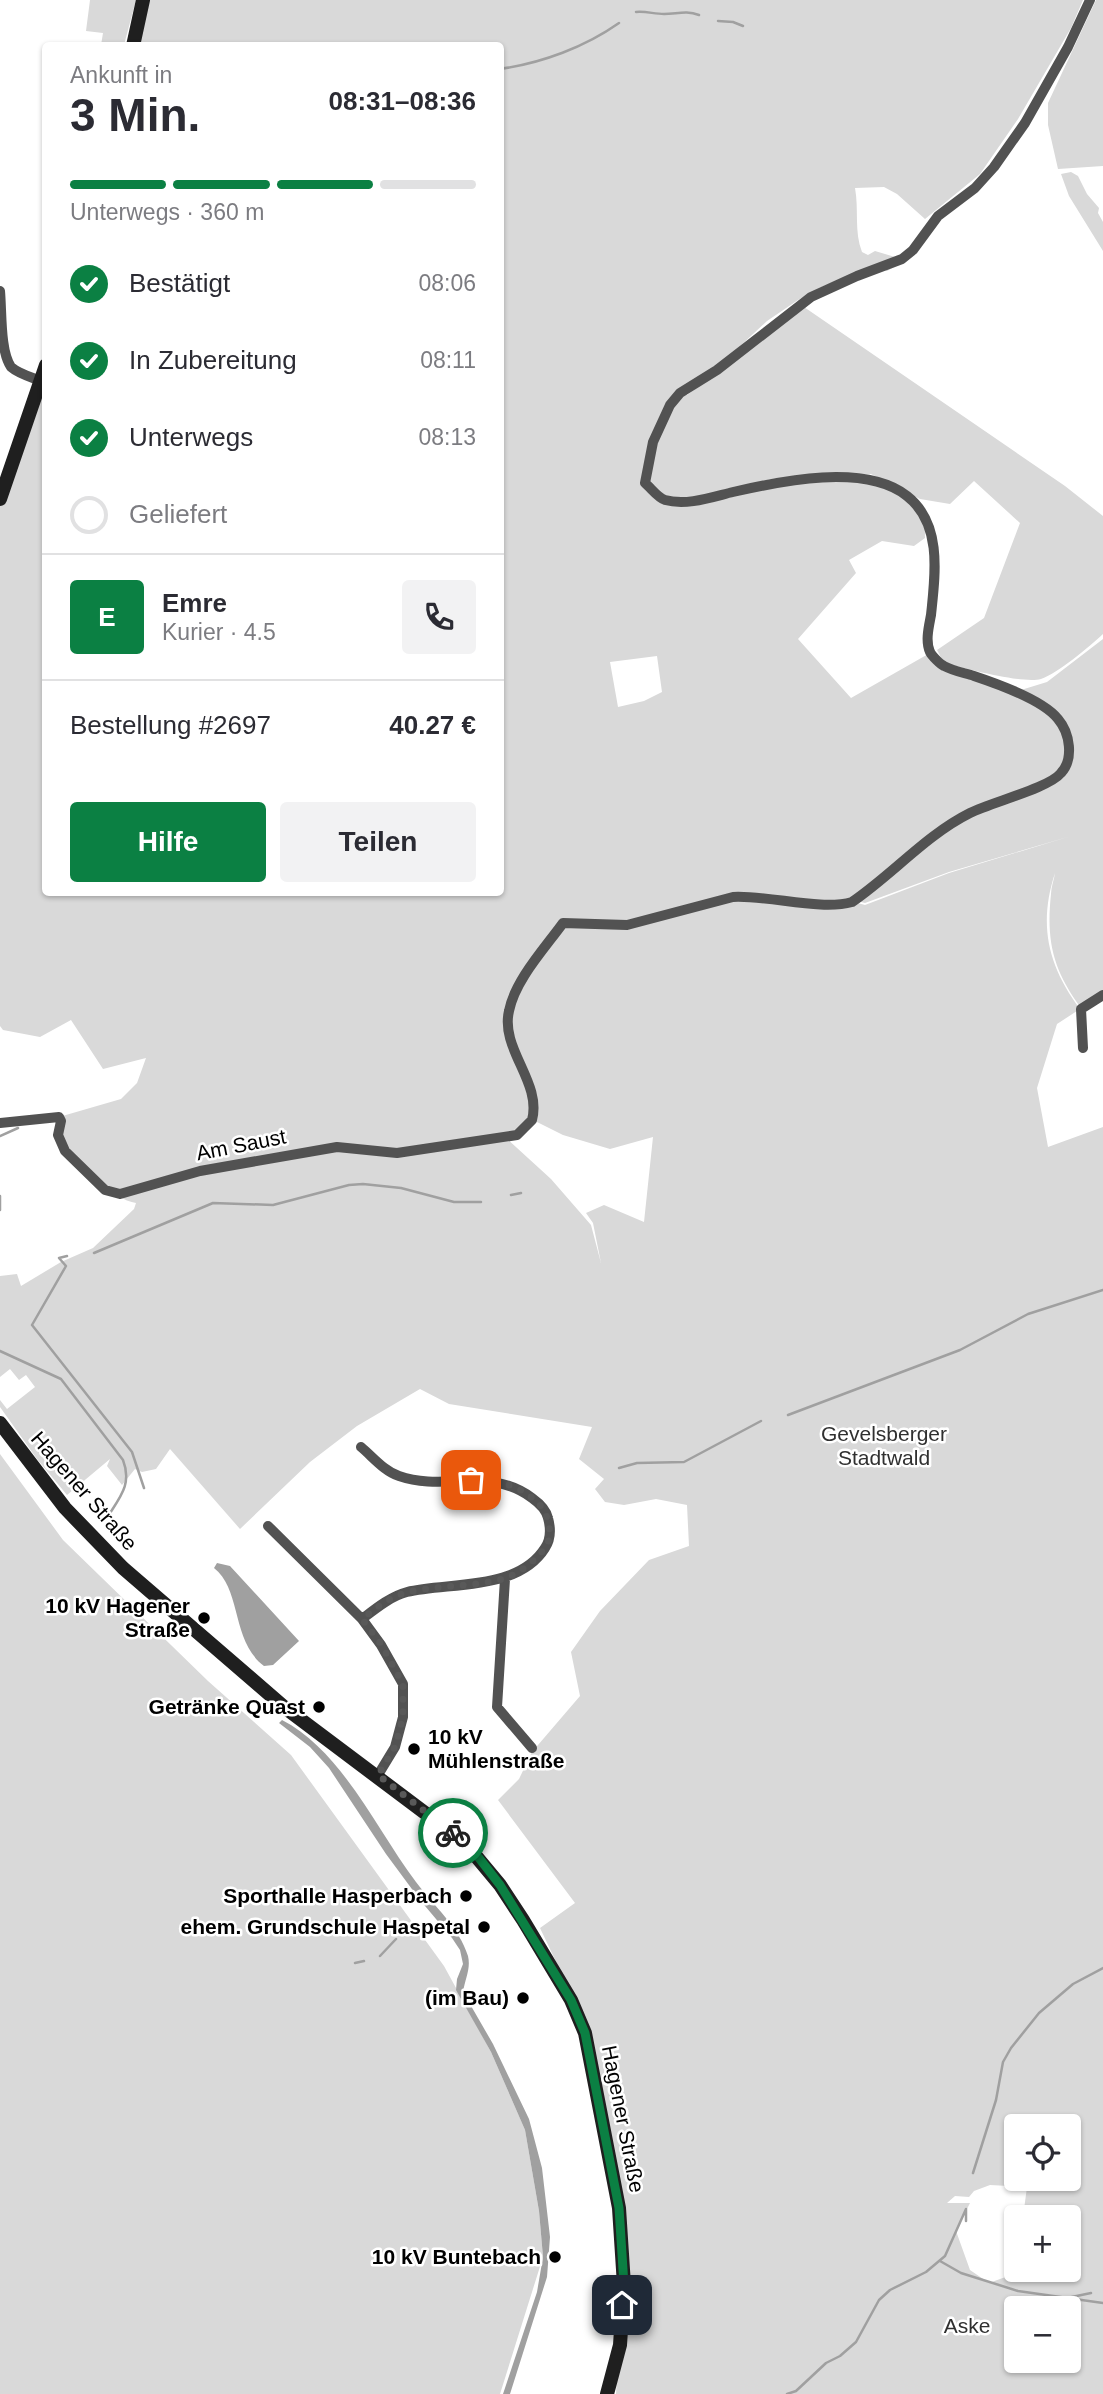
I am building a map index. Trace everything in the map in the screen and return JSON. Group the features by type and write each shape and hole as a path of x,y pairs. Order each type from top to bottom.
{"main road":[{"path":"134,42 143,0"},
{"path":"0,499 42,378"},
{"name":"Hagener Straße","path":"0,1423 65,1508 123,1569 277,1701 465,1843 479,1858 523,1920 571,2000 585,2033 619,2208 624,2285 620,2345 607,2394"}],"street":[{"name":"Am Saust","path":"0,1123 59,1117 59,1142 65,1151 105,1190 120,1194 200,1171 337,1147 397,1153 517,1135 532,1120 534,1100 509,1033 508,1014 514,992 563,923 627,925 733,897 748,896 837,905 847,903 858,898 948,824 995,802 1054,781 1061,774 1067,763 1067,735 1052,713 1020,695 978,677 945,667 930,653 928,640 936,568 933,539 921,511 907,496 885,484 852,477 774,483 692,502 664,500 645,483 653,442 670,405 680,393 717,370 811,297 902,259 913,250 938,216 975,188 994,167 1025,123 1068,47 1090,0"},
{"path":"0,291 0,342 3,356 17,371 41,381"},
{"path":"1083,1048 1081,1009 1103,995"},
{"path":"361,1447 397,1476 425,1481 492,1480 519,1488 534,1499 548,1515 550,1538 536,1558 505,1579 405,1592 362,1619"},
{"path":"268,1526 362,1619 381,1644 403,1684 403,1717 395,1747 378,1775"},
{"path":"505,1579 497,1707 532,1748"}],"green space":[{"path":"90,0 136,0 125,42 102,42 103,33 86,31"},
{"path":"143,0 1083,0 1071,28 1018,119 980,174 925,219 897,194 884,187 855,188 858,237 862,252 868,255 875,251 895,257 894,267 887,271 874,265 819,288 798,300 767,321 723,362 681,390 687,395 804,307 1065,486 1103,516 1103,634 1064,666 1041,679 1007,677 944,663 937,650 984,618 1020,523 974,481 950,504 920,499 871,474 821,474 771,479 693,498 664,496 649,480 645,482 659,497 675,503 703,501 774,485 811,481 856,481 896,491 912,502 922,517 925,538 914,546 882,541 849,560 856,573 798,639 851,698 930,653 946,668 978,678 1028,700 1051,714 1062,726 1066,735 1066,762 1061,773 1046,784 1007,796 948,823 883,876 884,878 936,836 969,814 996,802 1047,786 1060,776 1066,766 1069,754 1066,731 1053,714 1014,692 1047,682 1103,639 1103,993 1081,1008 1058,968 1050,926 1051,891 1055,873 1050,892 1047,910 1049,944 1060,977 1080,1009 1057,1024 1037,1088 1048,1147 1103,1127 1103,2394 616,2394 625,2219 589,2031 540,1928 575,1903 498,1800 519,1779 532,1752 580,1696 571,1652 600,1611 649,1560 689,1546 687,1505 656,1499 624,1505 605,1502 595,1489 604,1479 579,1459 592,1427 449,1404 420,1389 357,1426 310,1462 240,1529 170,1449 156,1469 142,1472 135,1469 122,1485 107,1466 110,1459 67,1495 0,1407 0,1400 7,1409 35,1387 26,1375 19,1380 10,1369 0,1377 0,1276 17,1274 21,1286 61,1262 93,1248 134,1209 136,1203 105,1188 64,1151 59,1143 59,1117 121,1099 137,1083 146,1058 103,1069 71,1020 40,1037 3,1030 0,1026 0,499 42,374 42,896 504,896 504,42 134,42","holes":["657,656 662,692 644,701 618,707 610,662","1071,836 949,873 865,905 854,902 838,906 748,898 669,913 733,897 748,896 837,905 853,900 865,903 949,872","508,1032 535,1100 533,1120 563,1135 610,1149 653,1137 644,1222 604,1205 586,1213 593,1223 601,1263 591,1225 551,1179 505,1137 397,1154 337,1148 234,1166 336,1146 397,1152 518,1133 531,1118 533,1100","1004,2114 1081,2114 1081,2191 1026,2191 1025,2205 1081,2205 1081,2282 1004,2282 1004,2278 989,2283 970,2270 956,2231 970,2203 947,2203 955,2196 969,2197 974,2191 990,2185 1004,2186"]},
{"path":"1096,0 1103,0 1103,166 1058,169 1048,125 1048,103"},
{"path":"1071,172 1078,176 1087,194 1099,208 1098,213 1103,222 1103,251 1069,196 1061,174"},
{"path":"0,1454 63,1540 208,1681 291,1755 444,1966 491,2052 525,2130 539,2211 543,2257 500,2394 0,2394"}],"shaded area":[{"path":"217,1563 230,1566 299,1641 273,1665 264,1666 246,1643 229,1589 214,1568"},
{"path":"282,1720 323,1751 340,1771 416,1882 458,1935 469,1961 463,1992 493,2044 529,2119 542,2168 550,2237 547,2277 510,2394 503,2394 537,2292 543,2257 539,2211 525,2130 491,2052 456,1990 463,1964 460,1950 386,1854 329,1768 310,1747 279,1723"}],"waterway":[{"path":"636,12 686,12 699,15"},
{"path":"718,21 743,26"},
{"path":"504,68 562,53 619,23"},
{"path":"0,1136 18,1128"},
{"path":"94,1253 213,1203 273,1205 349,1185 401,1188 454,1202 481,1202"},
{"path":"511,1195 521,1193"},
{"path":"0,1196 0,1210"},
{"path":"67,1256 59,1258 66,1266 32,1325 132,1452 144,1488"},
{"path":"788,1415 960,1350 1028,1314 1103,1290"},
{"path":"0,1351 61,1379 123,1460 126,1469 123,1492 105,1521"},
{"path":"619,1468 637,1463 684,1462 761,1421"},
{"path":"380,1956 396,1939"},
{"path":"355,1963 364,1961"},
{"path":"973,2173 996,2100 1003,2062 1011,2048 1039,2013 1073,1984 1103,1968"},
{"path":"966,2209 966,2221"},
{"path":"787,2394 796,2391 826,2363 840,2356 856,2342 879,2300 890,2290 926,2272 945,2256 966,2209"},
{"path":"940,2261 961,2273 1018,2291 1103,2303"},
{"path":"1077,2296 1091,2293"}],"way so far":[{"path":"453,1833 378,1775 395,1747 403,1717 403,1684 381,1644 362,1619 380,1605 405,1592 505,1579 544,1550 550,1538 548,1515 543,1507 519,1488 507,1483 471,1480"}],"place":[{"name":"10 kV Hagener Straße","path":"204,1618"},
{"name":"Getränke Quast","path":"319,1707"},
{"name":"10 kV Mühlenstraße","path":"414,1749"},
{"name":"Sporthalle Hasperbach","path":"466,1896"},
{"name":"ehem. Grundschule Haspetal","path":"484,1927"},
{"name":"(im Bau)","path":"523,1998"},
{"name":"10 kV Buntebach","path":"555,2257"}],"route":[{"path":"453,1833 479,1858 500,1885 571,2000 585,2033 619,2208 624,2285 622,2305"}],"park label":[{"name":"Gevelsberger Stadtwald","path":"884,1446"},
{"name":"Aske","path":"967,2326"}]}
